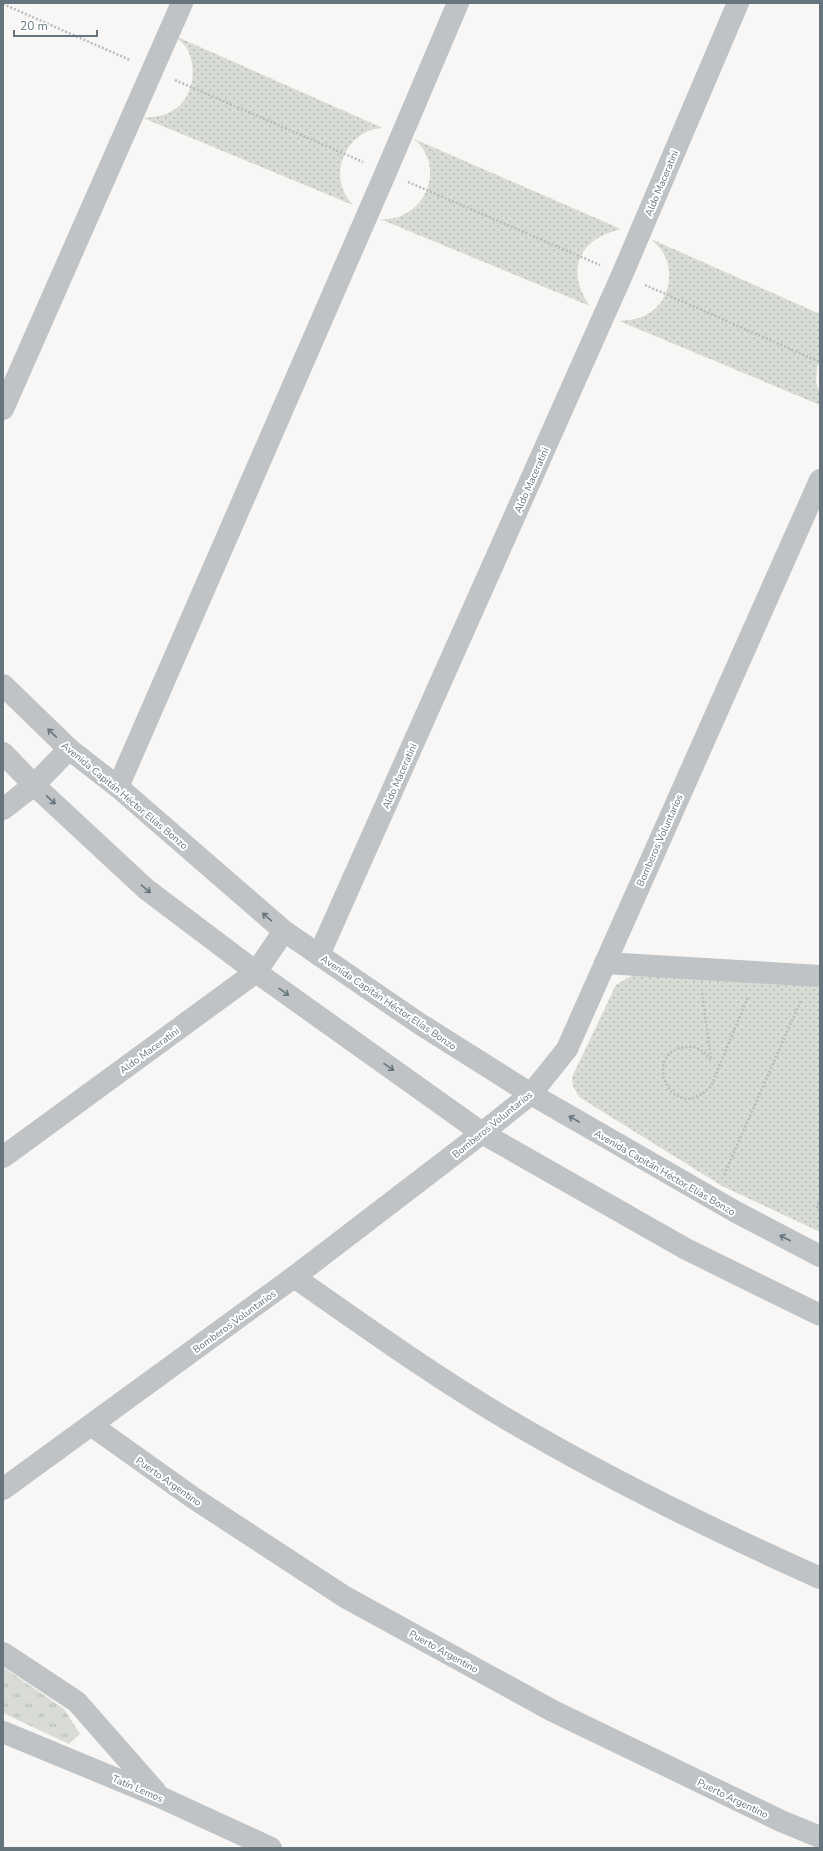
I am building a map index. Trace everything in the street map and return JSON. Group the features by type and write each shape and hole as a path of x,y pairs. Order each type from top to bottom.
{"street":[{"path":"3,409 182,3"},
{"path":"118,787 458,3"},
{"name":"Aldo Maceratini","path":"319,955 622,275 738,3"},
{"name":"Bomberos Voluntarios","path":"3,1489 294,1277 531,1094 567,1049 820,480"},
{"name":"Avenida Capitán Héctor Elías Bonzo","path":"3,685 69,749 118,787 284,932 420,1024 531,1094 713,1199 820,1256"},
{"path":"3,809 34,786 69,749"},
{"path":"3,753 34,786 146,889 256,972 482,1133 686,1249 820,1314"},
{"name":"Aldo Maceratini","path":"3,1157 256,972 284,932"},
{"path":"605,963 816,976"},
{"path":"294,1277 385,1340 504,1417 621,1484 820,1578"},
{"name":"Puerto Argentino","path":"91,1425 195,1499 345,1597 553,1711 781,1821 820,1838"},
{"path":"3,1653 77,1702 160,1797"},
{"name":"Tatín Lemos","path":"3,1732 160,1797 272,1848"}],"path":[{"path":"3,4 820,362"},
{"path":"699,969 711,1060 706,1053 698,1048 689,1046 674,1050 668,1056 662,1070 666,1085 671,1092 679,1097 697,1097 711,1086 758,972"},
{"path":"713,1199 816,976"},
{"path":"820,1199 816,1207 820,1208"}],"green space":[{"path":"175,36 383,128 370,130 360,136 347,149 343,157 340,175 341,184 345,194 353,205 143,118 167,114 178,107 189,92 193,74 190,55 186,47"},
{"path":"412,138 621,229 594,240 580,258 577,269 578,281 582,293 590,306 380,219 393,218 406,214 422,200 427,190 430,180 428,159 421,146"},
{"path":"651,239 820,314 820,359 817,368 816,382 820,394 820,405 619,321 643,317 654,310 665,295 668,287 669,268 662,251"},
{"path":"637,974 820,986 820,1232 722,1186 579,1097 573,1086 572,1077 616,985"},
{"path":"3,1667 64,1709 80,1734 69,1744 3,1713"}]}
